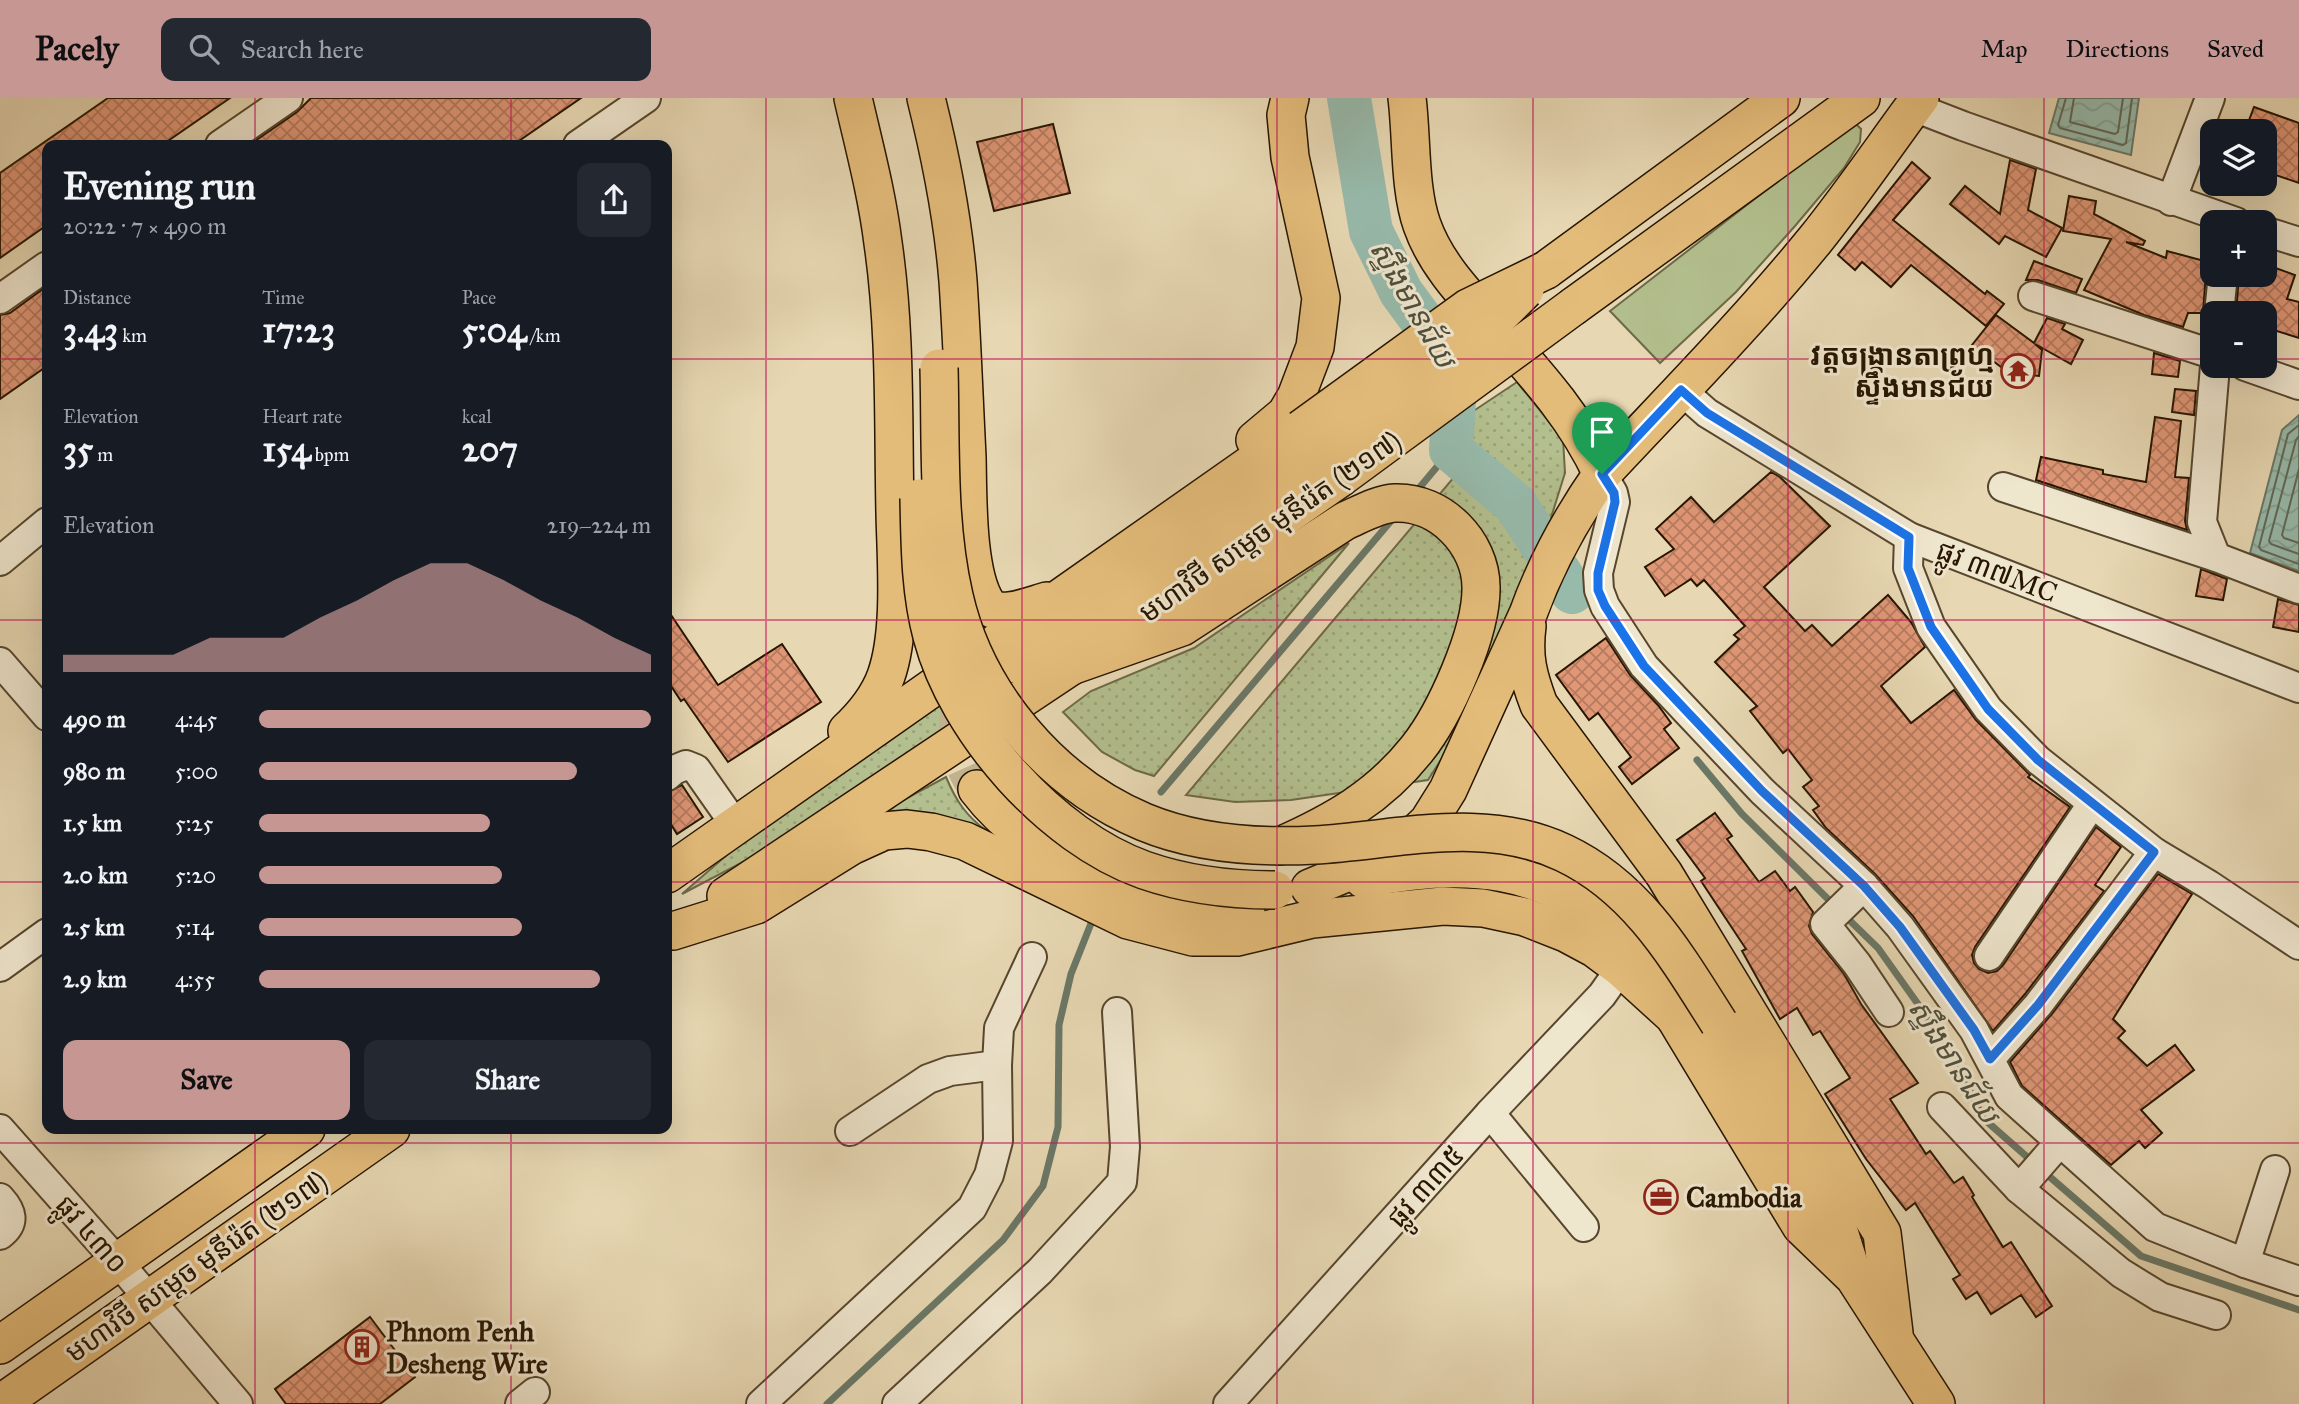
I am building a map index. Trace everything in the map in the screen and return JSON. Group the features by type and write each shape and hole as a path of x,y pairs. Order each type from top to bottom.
{"main road":[{"path":"818,768 838,740 865,713 879,693 887,673 896,617 892,370 887,280 874,191 853,98"},
{"path":"875,98 886,139 927,368 947,556 954,597 971,649 1012,718 1061,770 1085,789 1122,812 1195,838 1279,846 1337,844 1465,831 1532,841 1585,863 1615,885 1644,913 1668,943 1831,1206 1854,1277"},
{"path":"901,98 930,236 921,561 926,606 941,666 979,734 1012,777 1034,799 1085,838 1115,857 1170,878 1206,886 1299,899 1483,908 1525,917 1566,933 1594,948 1621,968 1676,1018"},
{"path":"926,98 944,176 954,241 969,511 976,579 986,603 997,610 1007,611 1058,599"},
{"path":"1185,512 1237,456 1286,414 1296,397 1315,347 1321,298 1290,157 1286,115 1290,98"},
{"path":"1408,98 1414,201 1434,255 1564,407 1602,474"},
{"path":"1013,664 1320,453 1485,330 1546,270 1782,98"},
{"name":"មហាវិថី សម្តេច មុនីរ៉េត (២១៧)","path":"672,863 736,826 1185,512 1320,453 1574,306 1861,98"},
{"path":"672,932 756,905 851,846 884,831 907,829 965,841 1128,920 1193,937 1237,937 1299,899 1382,858 1408,841 1428,821 1448,790 1579,507 1602,474 1771,292 1815,240 1861,182 1917,102"},
{"name":"មហាវិថី សម្តេច មុនីរ៉េត (២១៧)","path":"672,932 1071,666 1320,453"},
{"path":"1071,666 1182,627 1345,521 1370,509 1395,503 1421,506 1443,516 1460,532 1470,548 1479,566 1482,587 1477,618 1465,656 1444,704 1431,730 1416,750 1375,793 1323,827 1279,846"},
{"path":"1533,602 1524,646 1527,673 1539,705 1664,874 1882,1233 1895,1341"},
{"path":"977,789 991,807 1027,838 1063,862 1132,895 1177,908 1235,917 1407,870 1475,867 1539,882 1569,897 1598,917 1623,940 1648,973 1801,1226 1854,1277 1936,1404"},
{"name":"មហាវិថី សម្តេច មុនីរ៉េត (២១៧)","path":"0,1345 299,1134"},
{"name":"មហាវិថី សម្តេច មុនីរ៉េត (២១៧)","path":"0,1404 384,1134"}],"street":[{"path":"227,140 288,98"},
{"path":"585,140 646,98"},
{"path":"2171,201 2210,98"},
{"path":"1917,102 2200,211"},
{"path":"2277,235 2299,242"},
{"path":"0,299 42,270"},
{"path":"2033,296 2200,350"},
{"path":"2277,377 2299,385"},
{"path":"2214,378 2202,522 2216,557"},
{"name":"ផ្លូវ ៣៧MC","path":"1681,390 1707,413 1909,537 2299,688"},
{"path":"1602,474 1614,493 1615,502 1598,573 1598,590 1605,606 1644,666 1858,891 1900,927 1974,1030 2009,1096 2054,1149 2155,1227 2299,1281"},
{"path":"2003,487 2216,557 2299,589"},
{"path":"0,561 42,526"},
{"path":"1909,537 1908,568 1931,627 1988,709 2038,760 2154,852 2299,945"},
{"path":"0,662 42,710"},
{"path":"672,771 686,765 696,769 736,826"},
{"path":"1989,956 2092,804"},
{"path":"1990,1059 2038,1005 2154,852"},
{"path":"1858,891 1825,924 1857,964 1889,1012"},
{"path":"0,967 42,937"},
{"path":"761,1404 972,1208 989,1174 998,1141 999,1028 1032,957"},
{"name":"ផ្លូវ ៣៣៥","path":"1228,1404 1490,1113 1602,995 1621,968"},
{"path":"897,1404 1041,1271 1122,1182 1125,1147 1117,1012"},
{"path":"850,1131 928,1079 950,1071 997,1065"},
{"path":"1942,1107 2121,1273 2160,1297 2216,1315"},
{"path":"1490,1113 1584,1227"},
{"name":"ផ្លូវ ៤៣០","path":"0,1129 118,1262 238,1404"},
{"path":"2024,1183 2054,1149"},
{"path":"2245,1262 2275,1170"},
{"path":"0,1198 9,1208 12,1219 8,1229 0,1235"}],"green space":[{"path":"1854,122 1861,129 1860,142 1844,168 1736,292 1660,363 1610,311"},
{"path":"1517,382 1563,439 1565,473 1549,524 1529,493 1468,440 1469,414"},
{"path":"1460,470 1512,520 1535,553 1444,755 1428,780 1291,800 1235,802 1186,795"},
{"path":"1349,543 1154,776 1135,770 1102,752 1063,712 1091,691 1194,648"},
{"path":"946,693 942,738 781,842 682,894 767,820"},
{"path":"946,777 962,808 988,832 857,825"}],"water":[{"path":"2059,98 2139,98 2131,155 2049,133"},
{"path":"2299,415 2299,571 2250,553 2282,430"}],"building":[{"path":"108,98 230,98 169,140 48,140"},
{"path":"311,98 581,98 520,140 256,140 297,112"},
{"path":"2254,107 2299,123 2299,183 2277,175 2277,119 2250,119"},
{"path":"1053,124 1070,193 994,211 977,142"},
{"path":"42,144 42,229 0,258 0,173"},
{"path":"2010,160 2036,169 2028,210 2062,228 2046,257 2005,236 1999,244 1950,204 1965,186 2000,214"},
{"path":"1912,162 1930,178 1893,220 1985,294 1987,291 2004,304 1986,326 1911,265 1891,287 1862,262 1855,270 1838,255"},
{"path":"2069,196 2096,201 2094,214 2145,241 2143,245 2126,242 2166,258 2167,251 2200,260 2200,287 2205,287 2204,301 2200,301 2200,313 2188,313 2183,327 2144,315 2084,290 2111,239 2063,231"},
{"path":"2034,261 2082,279 2076,293 2038,280 2026,280"},
{"path":"2277,269 2295,275 2287,299 2299,302 2299,338 2277,331 2277,301 2237,301 2238,287 2277,287"},
{"path":"42,290 42,370 0,399 0,315 10,313"},
{"path":"1996,315 2034,343 2047,318 2065,324 2062,329 2083,340 2071,364 2035,344 2042,350 2039,376 2009,373 1972,345"},
{"path":"2154,353 2180,361 2178,377 2152,374"},
{"path":"2175,389 2196,391 2194,415 2172,412"},
{"path":"2155,417 2181,421 2175,477 2189,478 2185,521 2187,530 2036,480 2041,457 2103,470 2103,474 2146,482"},
{"path":"1771,472 1780,477 1830,526 1764,587 1805,631 1812,625 1832,646 1888,595 1911,622 1925,647 1881,686 1911,723 1954,690 1976,720 2030,775 2028,777 2070,807 1975,947 1972,955 1979,969 1988,973 1997,971 2003,965 2096,827 2121,847 2095,885 2104,891 1993,1031 1913,916 1875,874 1826,828 1813,810 1819,806 1803,787 1812,780 1788,749 1783,753 1750,711 1757,706 1715,662 1739,639 1734,635 1745,626 1704,580 1697,586 1691,579 1665,596 1645,567 1674,549 1656,529 1691,497 1714,522"},
{"path":"2201,569 2227,579 2223,600 2196,596"},
{"path":"2278,599 2299,605 2299,632 2273,627"},
{"path":"672,616 718,685 782,644 821,702 728,762 684,699 681,701 672,688"},
{"path":"1606,638 1630,675 1671,723 1664,729 1679,748 1632,784 1619,767 1631,757 1598,713 1589,720 1556,675"},
{"path":"682,785 703,817 677,834 672,826 672,790"},
{"path":"1715,813 1732,836 1727,839 1759,882 1775,871 1790,891 1795,887 1813,912 1809,926 1812,934 1844,974 1861,1004 1918,1083 1890,1099 1926,1154 1930,1151 1954,1183 1963,1177 1974,1195 1972,1197 2003,1247 2011,1242 2052,1306 2036,1317 2021,1295 1991,1314 1977,1292 1966,1299 1953,1279 1960,1275 1915,1203 1906,1210 1866,1159 1825,1094 1850,1078 1820,1031 1813,1035 1797,1008 1780,1019 1742,951 1746,949 1701,881 1705,878 1677,840"},
{"path":"2158,874 2192,894 2113,1019 2125,1031 2118,1038 2147,1066 2175,1045 2194,1070 2141,1110 2162,1133 2145,1148 2139,1141 2111,1165 2022,1086 2010,1062 2051,1015"},
{"name":"Phnom Penh Desheng Wire","path":"370,1317 415,1377 380,1404 286,1404 275,1389"}],"waterway":[{"name":"ស្ទឹងមានជ័យ","path":"1349,98 1371,231 1401,292 1456,367 1451,450 1516,505 1572,592"},
{"path":"1415,493 1451,450"},
{"path":"1161,792 1396,515"},
{"name":"ស្ទឹងមានជ័យ","path":"1697,760 1742,814 1835,906"},
{"name":"ស្ទឹងមានជ័យ","path":"1843,914 1878,948 1945,1042 1984,1119 2034,1163"},
{"path":"827,1404 1003,1240 1043,1186 1058,1127 1059,1025 1071,974 1092,921"},
{"name":"ស្ទឹងមានជ័យ","path":"2043,1171 2141,1256 2299,1310"}],"tunnel":[{"path":"959,714 957,735 960,753 977,789"}],"place":[{"name":"វត្តចង្ក្រានតាព្រហ្ម ស្ទឹងមានជ័យ","path":"2018,371"},
{"name":"Cambodia","path":"1661,1197"},
{"name":"Phnom Penh Desheng Wire","path":"362,1347"}],"route":[{"path":"1681,390 1707,413 1909,537 1908,568 1931,627 1988,709 2038,760 2154,852 2038,1005 1990,1059 1974,1030 1900,927 1864,886 1762,791 1644,666 1605,606 1598,590 1598,573 1615,502 1614,493 1602,474 1681,390"}]}
